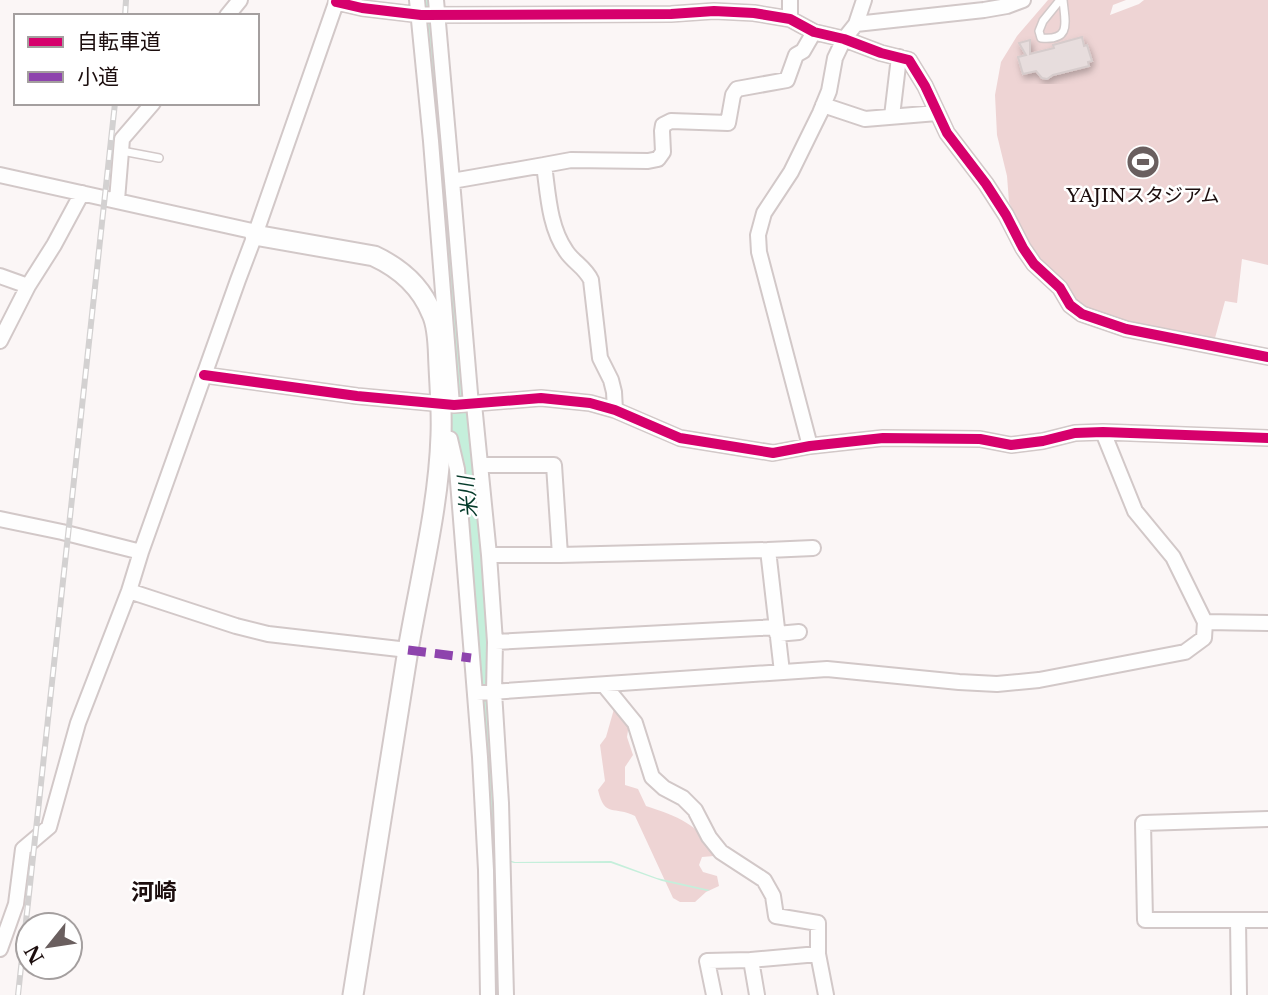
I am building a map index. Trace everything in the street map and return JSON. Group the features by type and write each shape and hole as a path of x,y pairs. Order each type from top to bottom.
{"street":[{"path":"229,14 240,0"},
{"path":"790,0 790,19"},
{"path":"810,446 760,252 758,235 764,214 790,172 823,105 829,91 835,58 844,39 856,24 864,0"},
{"path":"856,24 984,10 1023,0"},
{"path":"0,949 16,904 23,849 49,827 78,723 129,591 337,1 362,8 427,10 658,15 715,11 754,13 790,19 814,32 909,60 925,86 947,133 986,184 1034,264 1060,288 1070,305 1082,314 1126,329 1268,357"},
{"path":"353,995 436,488 442,436 460,405 452,181 427,10"},
{"path":"427,10 432,154 460,405"},
{"path":"452,181 571,160 648,162 658,159 663,152 663,125 670,121 728,123 733,94 737,89 787,79 796,55 803,51 814,32"},
{"path":"892,116 899,57"},
{"path":"117,201 122,139 150,105"},
{"path":"823,105 865,119 937,113"},
{"path":"544,165 552,216 559,238 566,252 587,272 591,280 600,358 611,380 615,410"},
{"path":"0,175 255,234 374,256 391,264 407,277 422,295 433,316 437,337 480,465 495,642 494,692 503,857 506,995"},
{"path":"0,341 82,192"},
{"path":"0,276 28,286"},
{"path":"204,375 357,396 460,405 541,398 590,403 615,410 680,438 773,453 883,438 980,439 1011,445 1075,433 1103,432 1268,438"},
{"path":"476,693 827,669 997,684 1039,680 1185,652 1204,638 1205,622 1173,557 1135,511 1103,432"},
{"path":"442,436 450,439 457,469 476,693 486,870 488,995"},
{"path":"480,465 555,465 560,555"},
{"path":"0,519 141,552"},
{"path":"489,555 813,548"},
{"path":"768,550 782,672"},
{"path":"129,591 268,634 408,650"},
{"path":"1205,622 1268,623"},
{"path":"495,642 799,632"},
{"path":"604,685 635,723 653,777 695,810 709,837 721,852 764,880 773,896 776,916 818,923 818,954 826,995"},
{"path":"1268,819 1143,823 1145,920 1268,920"},
{"path":"1238,920 1239,995"},
{"path":"714,995 707,961 818,954"},
{"path":"751,960 757,995"}],"lane":[{"path":"1062,0 1066,27 1060,36 1052,39 1041,38 1039,31 1043,21 1062,0"},
{"path":"121,151 159,158"}],"shaded area":[{"name":"YAJINスタジアム","path":"1048,0 1126,0 1113,5 1110,15 1144,0 1268,0 1268,265 1242,259 1237,303 1225,301 1215,338 1127,323 1084,309 1038,260 1027,242 1009,202 1007,176 997,135 995,95 1001,62 1017,36"},
{"path":"614,709 629,724 627,737 633,755 625,767 625,785 638,789 646,806 686,822 716,853 714,856 702,857 699,865 703,872 717,876 719,886 706,892 695,902 680,902 673,898 635,816 607,808 601,799 598,790 605,781 600,745 606,737"},
{"path":"506,859 515,862 611,861 657,878 710,890 662,881 611,863 514,863"}],"building":[{"path":"1082,37 1092,61 1088,62 1089,66 1047,79 1042,78 1036,71 1023,74 1018,57 1026,55 1019,43 1030,40 1030,54"}],"waterway":[{"name":"米川","path":"426,0 441,150 447,269 482,658 495,886 494,995"}],"railway":[{"path":"125,14 126,0"},
{"path":"18,995 115,105"}],"marked path":[{"path":"408,650 471,658"}],"cycle path":[{"path":"337,0 336,2 362,8 421,15 671,14 714,11 754,13 790,19 814,32 909,60 925,86 947,133 986,184 1034,264 1060,288 1070,305 1082,314 1126,329 1268,357"},
{"path":"204,375 357,396 454,405 541,398 590,403 615,410 680,438 773,453 883,438 980,439 1011,445 1075,433 1103,432 1268,438"}],"place":[{"name":"YAJINスタジアム","path":"1143,162"}],"district":[{"name":"河崎","path":"154,892"}]}
